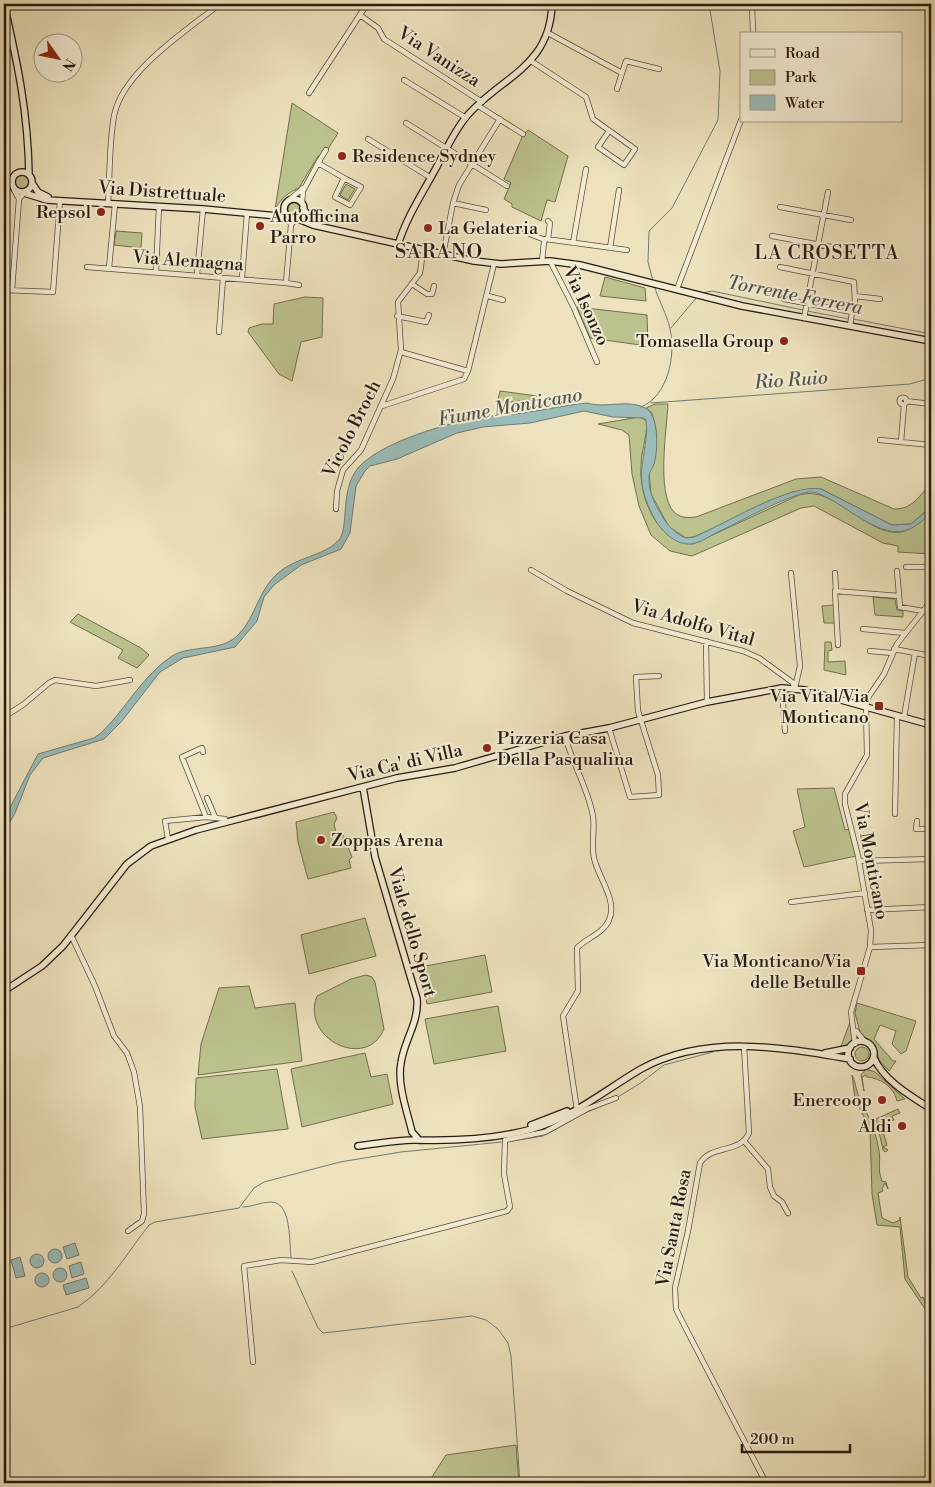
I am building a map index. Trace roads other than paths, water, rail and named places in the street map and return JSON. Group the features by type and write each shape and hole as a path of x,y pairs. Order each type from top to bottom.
{"street":[{"path":"4,4 22,80 29,143 29,175 32,183 30,189 19,199"},
{"path":"108,203 114,115 124,93 149,60 220,4"},
{"path":"309,93 367,4"},
{"name":"Via Vanizza","path":"398,245 409,219 466,118 531,61 548,32 552,4"},
{"path":"752,4 753,32"},
{"name":"Via Vanizza","path":"360,15 378,28 384,39 481,105"},
{"path":"548,32 622,73"},
{"path":"531,61 586,97 593,120 636,149 624,165 598,147 609,131"},
{"path":"617,89 626,61 659,68"},
{"name":"Via Vanizza","path":"404,80 466,118"},
{"path":"481,105 523,134"},
{"path":"444,256 453,203 459,185 500,119"},
{"path":"677,289 740,122"},
{"path":"406,123 507,186"},
{"path":"368,139 431,178"},
{"path":"266,216 276,214 284,209 290,200 306,185 326,150"},
{"name":"Via Distrettuale","path":"4,188 29,158"},
{"path":"318,164 361,187 350,206 334,197 344,178"},
{"path":"573,243 586,169"},
{"path":"19,172 29,175"},
{"path":"12,180 14,190 19,199 12,290"},
{"name":"Via Distrettuale","path":"32,183 40,194 58,200"},
{"path":"291,225 296,218 301,216 306,185"},
{"name":"Via Distrettuale","path":"4,188 39,198 58,200 203,209 288,217"},
{"path":"610,248 619,190"},
{"path":"804,316 828,192"},
{"path":"290,200 295,199 303,206 313,221 327,229"},
{"path":"4,290 53,292 58,200"},
{"path":"453,203 486,210"},
{"path":"110,268 115,204"},
{"path":"156,272 159,206"},
{"path":"780,207 851,220"},
{"path":"197,275 203,209"},
{"path":"284,209 291,225 286,283"},
{"path":"242,278 247,213"},
{"path":"288,217 327,229 444,256 494,264 550,261 580,265 692,293 931,341"},
{"path":"542,261 550,222 548,221"},
{"path":"525,232 546,239 627,250"},
{"path":"772,236 848,250"},
{"name":"Vicolo Broch","path":"336,509 337,491 343,470 361,450 382,406 401,352 401,336 397,316 399,299 421,270 423,251"},
{"name":"Via Isonzo","path":"550,261 574,308 597,362"},
{"path":"382,406 464,379 468,371 488,296 494,264"},
{"name":"Via Alemagna","path":"87,267 242,278 299,285"},
{"path":"780,267 854,282 855,306 850,325"},
{"path":"219,332 222,278"},
{"path":"412,284 427,294 432,294 434,286"},
{"path":"488,296 503,300"},
{"path":"855,296 880,299"},
{"path":"784,299 852,313"},
{"path":"397,316 426,322 429,314"},
{"path":"401,352 468,371"},
{"path":"901,442 905,403 931,404"},
{"path":"880,440 931,445"},
{"path":"906,567 931,568"},
{"name":"Via Adolfo Vital","path":"531,570 574,595 633,623 730,647 759,658 792,682 795,688 929,724"},
{"path":"897,571 900,608 923,611"},
{"path":"791,573 800,666 795,688"},
{"path":"835,573 838,645"},
{"path":"836,591 899,596"},
{"name":"Via Monticano","path":"852,1046 855,1030 852,1010 870,947 871,930 859,861 844,798 847,787 862,766 866,755 866,706 869,696 884,674 893,651 931,601"},
{"path":"863,629 905,633"},
{"path":"706,641 708,702"},
{"path":"870,651 893,651 931,656"},
{"path":"896,814 901,716 915,653"},
{"path":"609,728 630,797 659,795 658,775 640,719 636,677 659,676"},
{"path":"4,717 24,704 49,682 55,680 96,686 130,680"},
{"path":"782,688 785,731"},
{"name":"Via Ca' di Villa","path":"4,991 42,966 71,935 127,864 151,846 168,839 363,787 455,768 565,736 609,728 708,702 782,688 795,688"},
{"path":"930,780 928,775 931,704"},
{"path":"565,736 571,759 593,815 594,860 608,894 610,908 610,919 604,927 577,948 578,991 563,1016 576,1108"},
{"path":"204,749 182,757 206,817"},
{"name":"Viale dello Sport","path":"363,787 375,857 417,999 416,1018 403,1054 400,1074 412,1132 418,1140"},
{"path":"207,798 215,817"},
{"path":"168,839 165,821 215,817 225,819 226,822"},
{"path":"917,821 916,829 931,829"},
{"path":"859,861 931,859"},
{"path":"791,902 865,893"},
{"path":"868,910 931,907"},
{"path":"71,935 95,986 114,1036 129,1056 138,1094 144,1214 142,1221 128,1231"},
{"path":"870,947 931,945"},
{"path":"855,1030 865,1042 872,1046 874,1058 896,1085 931,1109"},
{"path":"817,1053 842,1050 865,1042"},
{"path":"744,1046 750,1127 745,1142 768,1169 770,1187 774,1196 782,1202 788,1213"},
{"path":"358,1146 418,1140 489,1137 544,1126 642,1069 674,1055 710,1047 744,1046 817,1053 850,1059 857,1066 868,1065 884,1072"},
{"path":"850,1059 852,1046"},
{"path":"836,1057 842,1050"},
{"path":"868,1065 874,1058"},
{"path":"253,1362 244,1266 281,1260 312,1262 507,1211 510,1207 504,1174 505,1142 616,1098"},
{"name":"Via Santa Rosa","path":"745,1142 712,1152 700,1163 674,1298 682,1321 766,1483"},
{"path":"4,1478 14,1483"}],"water":[{"path":"587,403 594,405 633,404 647,409 651,413 656,427 657,443 654,464 649,476 651,493 656,506 668,525 686,538 694,537 775,498 808,489 821,489 892,525 911,524 931,507 931,513 910,529 891,531 871,524 835,502 817,493 810,492 777,503 701,541 686,544 676,541 664,531 654,518 646,499 641,476 647,428 644,418 613,417 584,411 530,423 483,427 457,433 397,459 370,466 356,486 350,533 341,549 301,565 274,585 264,597 257,621 235,647 183,658 160,672 121,722 104,739 43,758 30,775 15,813 4,832 4,819 38,754 94,738 101,733 152,673 172,656 180,652 224,644 232,640 245,627 265,588 277,574 292,564 326,550 339,540 344,527 347,497 352,477 367,459 394,444 454,423 481,417 516,414"},
{"path":"75,1243 79,1255 67,1259 63,1247"},
{"path":"52,1249 58,1249 62,1256 58,1263 52,1263 48,1259 48,1253"},
{"path":"34,1254 40,1254 44,1261 40,1268 34,1268 30,1264 30,1258"},
{"path":"20,1257 25,1276 16,1278 11,1260"},
{"path":"81,1262 84,1274 72,1278 69,1266"},
{"path":"57,1268 63,1268 67,1275 63,1282 57,1282 53,1278 53,1272"},
{"path":"39,1273 45,1273 49,1280 45,1287 39,1287 35,1283 35,1277"},
{"path":"86,1278 89,1288 66,1295 63,1285"}],"waterway":[{"path":"653,281 648,262 649,231 672,208 718,120 720,71 709,4"},
{"path":"641,407 658,394 664,385 671,363 672,340 670,329 654,285"},
{"name":"Torrente Ferrera","path":"702,293 712,291 803,310"},
{"name":"Torrente Ferrera","path":"671,328 697,297"},
{"name":"Torrente Ferrera","path":"807,311 849,319"},
{"name":"Torrente Ferrera","path":"853,319 931,334"},
{"name":"Rio Ruio","path":"651,403 910,384 931,378"},
{"path":"618,1097 664,1065 713,1052"},
{"path":"580,1115 597,1108"},
{"path":"506,1142 543,1136 572,1120"},
{"path":"4,1329 78,1307 99,1290 149,1225 155,1222 239,1208 254,1188 264,1182 340,1162 401,1152 502,1142"},
{"path":"243,1207 271,1202 278,1204 283,1209 288,1224 291,1258"},
{"path":"292,1271 318,1328 323,1333 472,1316 486,1320 498,1329 508,1343 511,1356 520,1483"}],"place":[{"name":"Residence Sydney","path":"342,156"},
{"name":"Repsol","path":"101,212"},
{"name":"Autofficina Parro","path":"260,226"},
{"name":"La Gelateria","path":"428,228"},
{"name":"Tomasella Group","path":"784,341"},
{"name":"Via Vital/Via Monticano","path":"879,706"},
{"name":"Pizzeria Casa Della Pasqualina","path":"487,748"},
{"name":"Zoppas Arena","path":"321,840"},
{"name":"Via Monticano/Via delle Betulle","path":"861,971"},
{"name":"Enercoop","path":"882,1100"},
{"name":"Aldi","path":"902,1126"}],"district":[{"name":"SARANO","path":"439,252"},
{"name":"LA CROSETTA","path":"827,253"}],"water label":[{"name":"Fiume Monticano","path":"510,407"}]}
